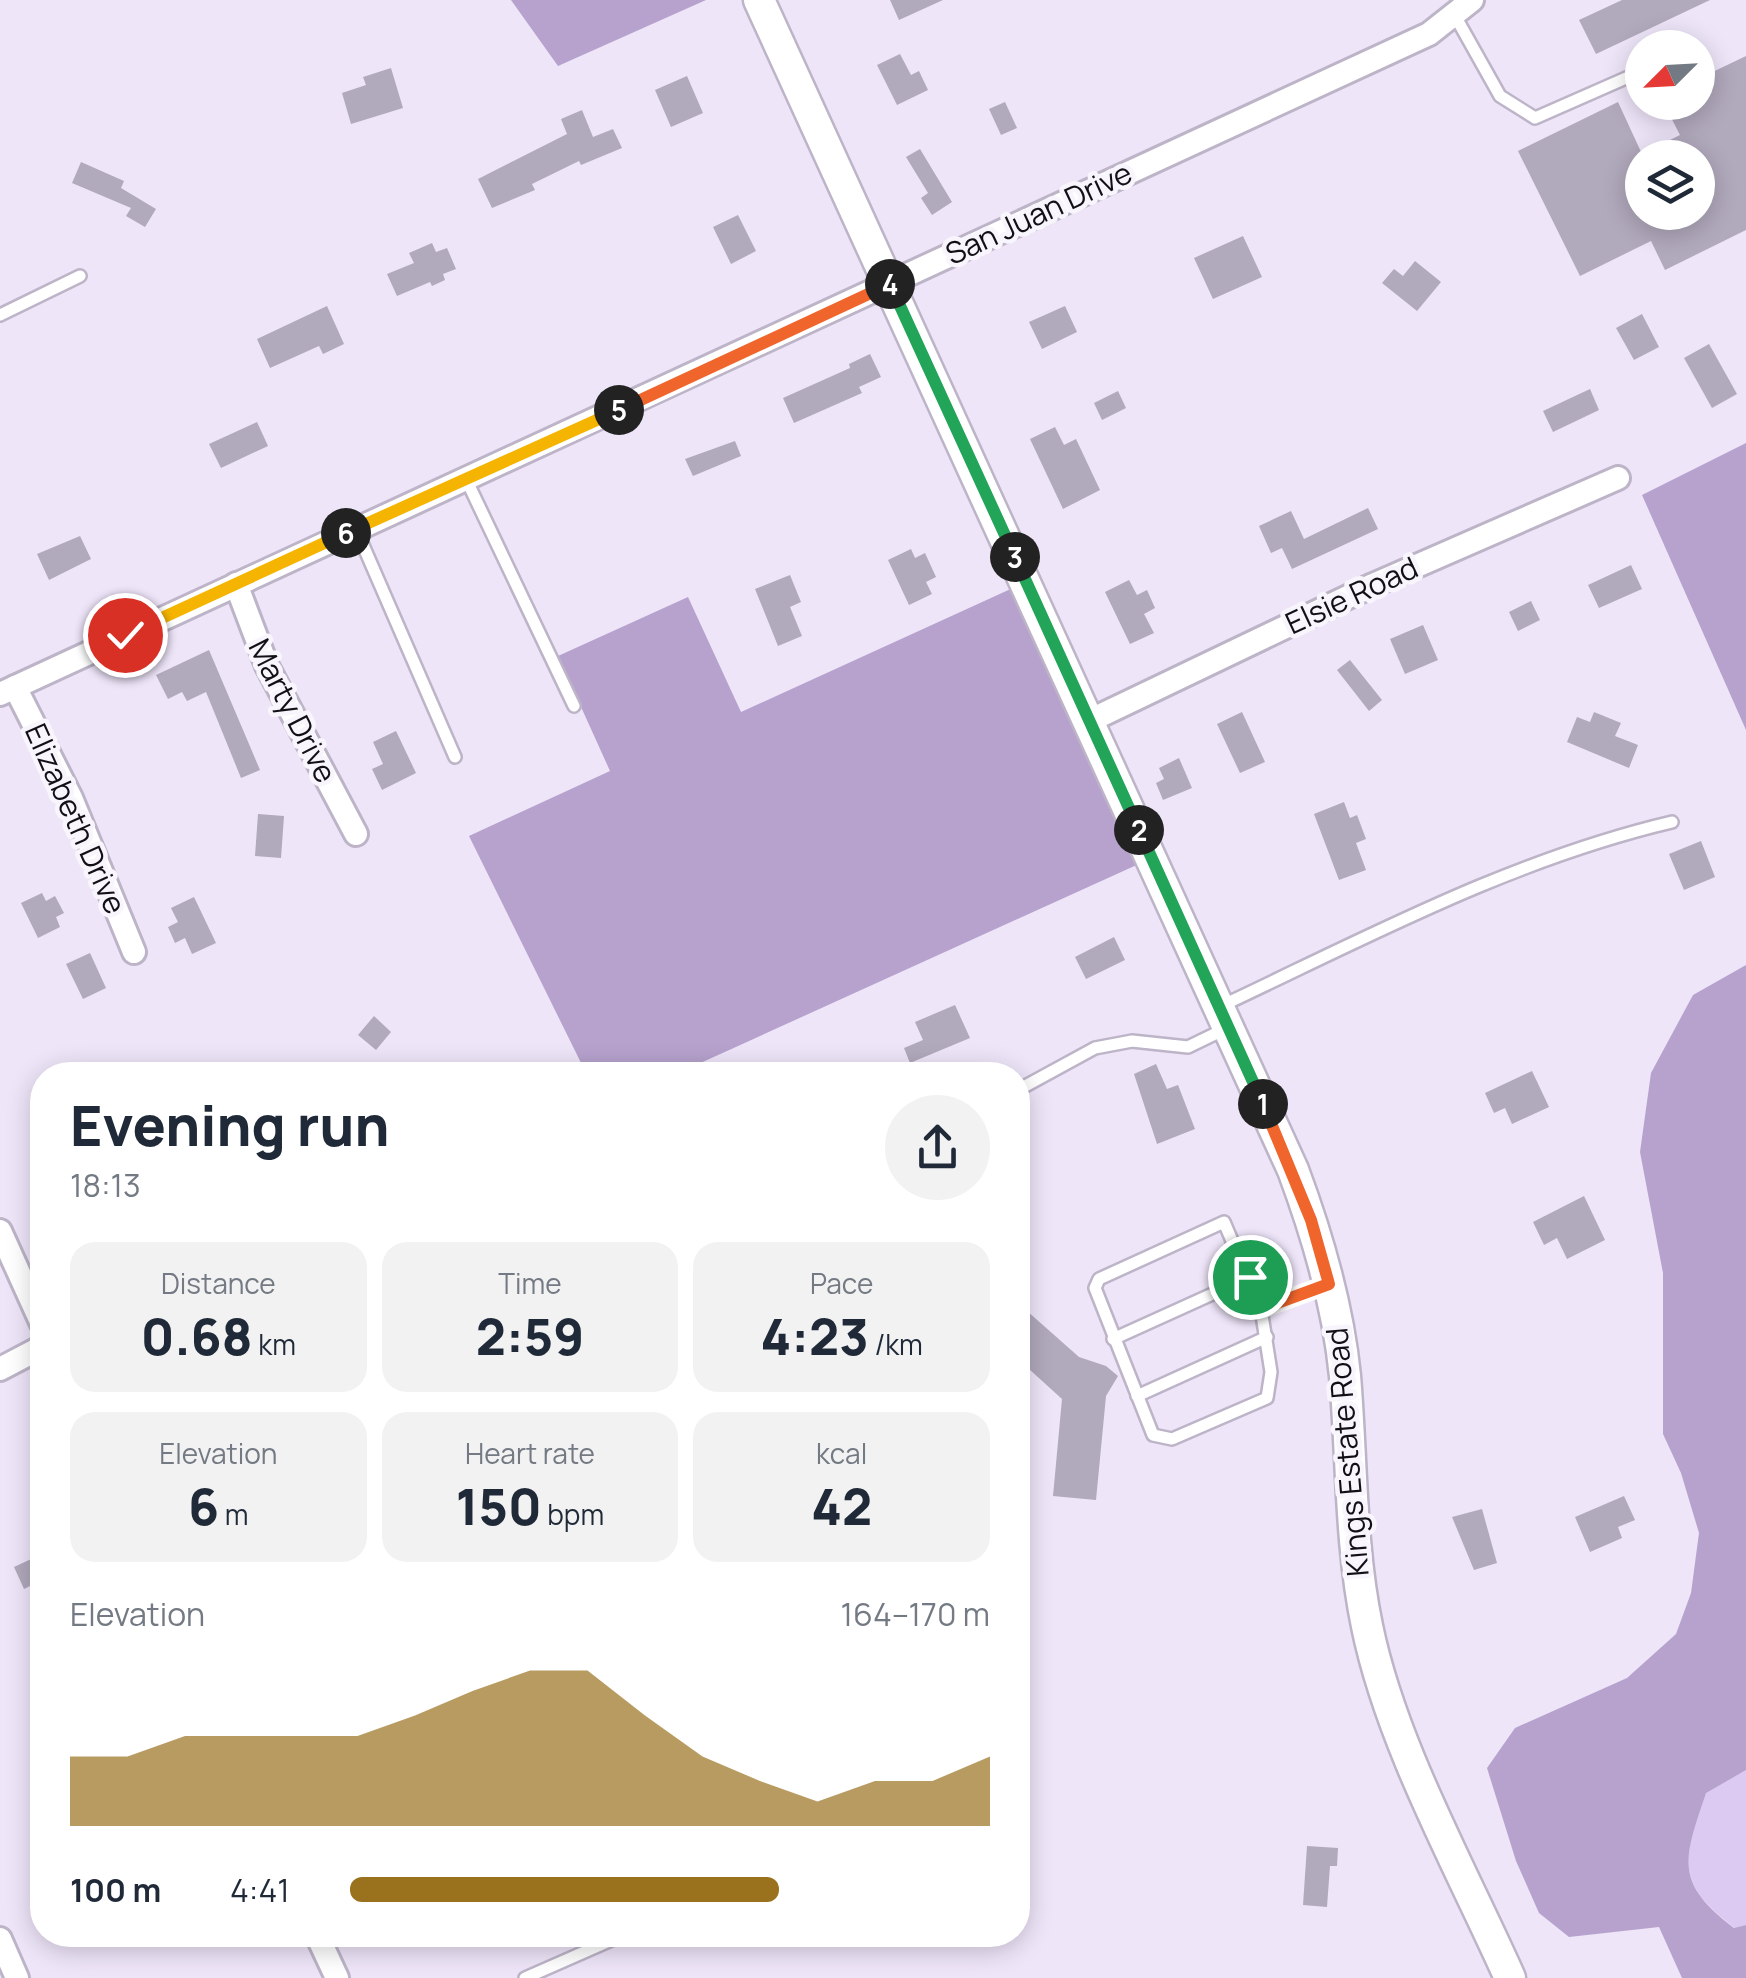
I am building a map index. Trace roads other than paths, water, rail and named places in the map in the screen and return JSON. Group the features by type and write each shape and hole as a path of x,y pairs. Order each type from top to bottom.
{"street":[{"name":"Kings Estate Road","path":"759,0 1293,1170 1329,1284 1344,1373 1359,1580 1378,1670 1410,1757 1510,1978"},
{"name":"San Juan Drive","path":"7,690 1429,34 1463,7"},
{"name":"Elsie Road","path":"1089,721 1373,585 1618,478"},
{"name":"Marty Drive","path":"236,584 267,666 356,834"},
{"name":"Elizabeth Drive","path":"7,690 71,798 134,952"},
{"path":"0,1230 30,1297"},
{"path":"0,1369 30,1353"},
{"path":"0,1939 17,1978"},
{"path":"323,1947 337,1978"}],"lane":[{"path":"1463,7 1500,96 1535,118 1625,78"},
{"path":"0,315 80,276"},
{"path":"466,479 574,706"},
{"path":"356,529 454,757"},
{"path":"1030,1083 1095,1048 1132,1041 1188,1047 1224,1017 1425,906 1616,836 1672,822"},
{"path":"1218,1223 1228,1226 1261,1309 1270,1387 1261,1404 1161,1440 1153,1435 1096,1298 1099,1279 1218,1223"},
{"path":"1113,1340 1250,1277"},
{"path":"1261,1309 1329,1284"},
{"path":"1137,1396 1267,1338"},
{"path":"525,1978 596,1947"}]}
